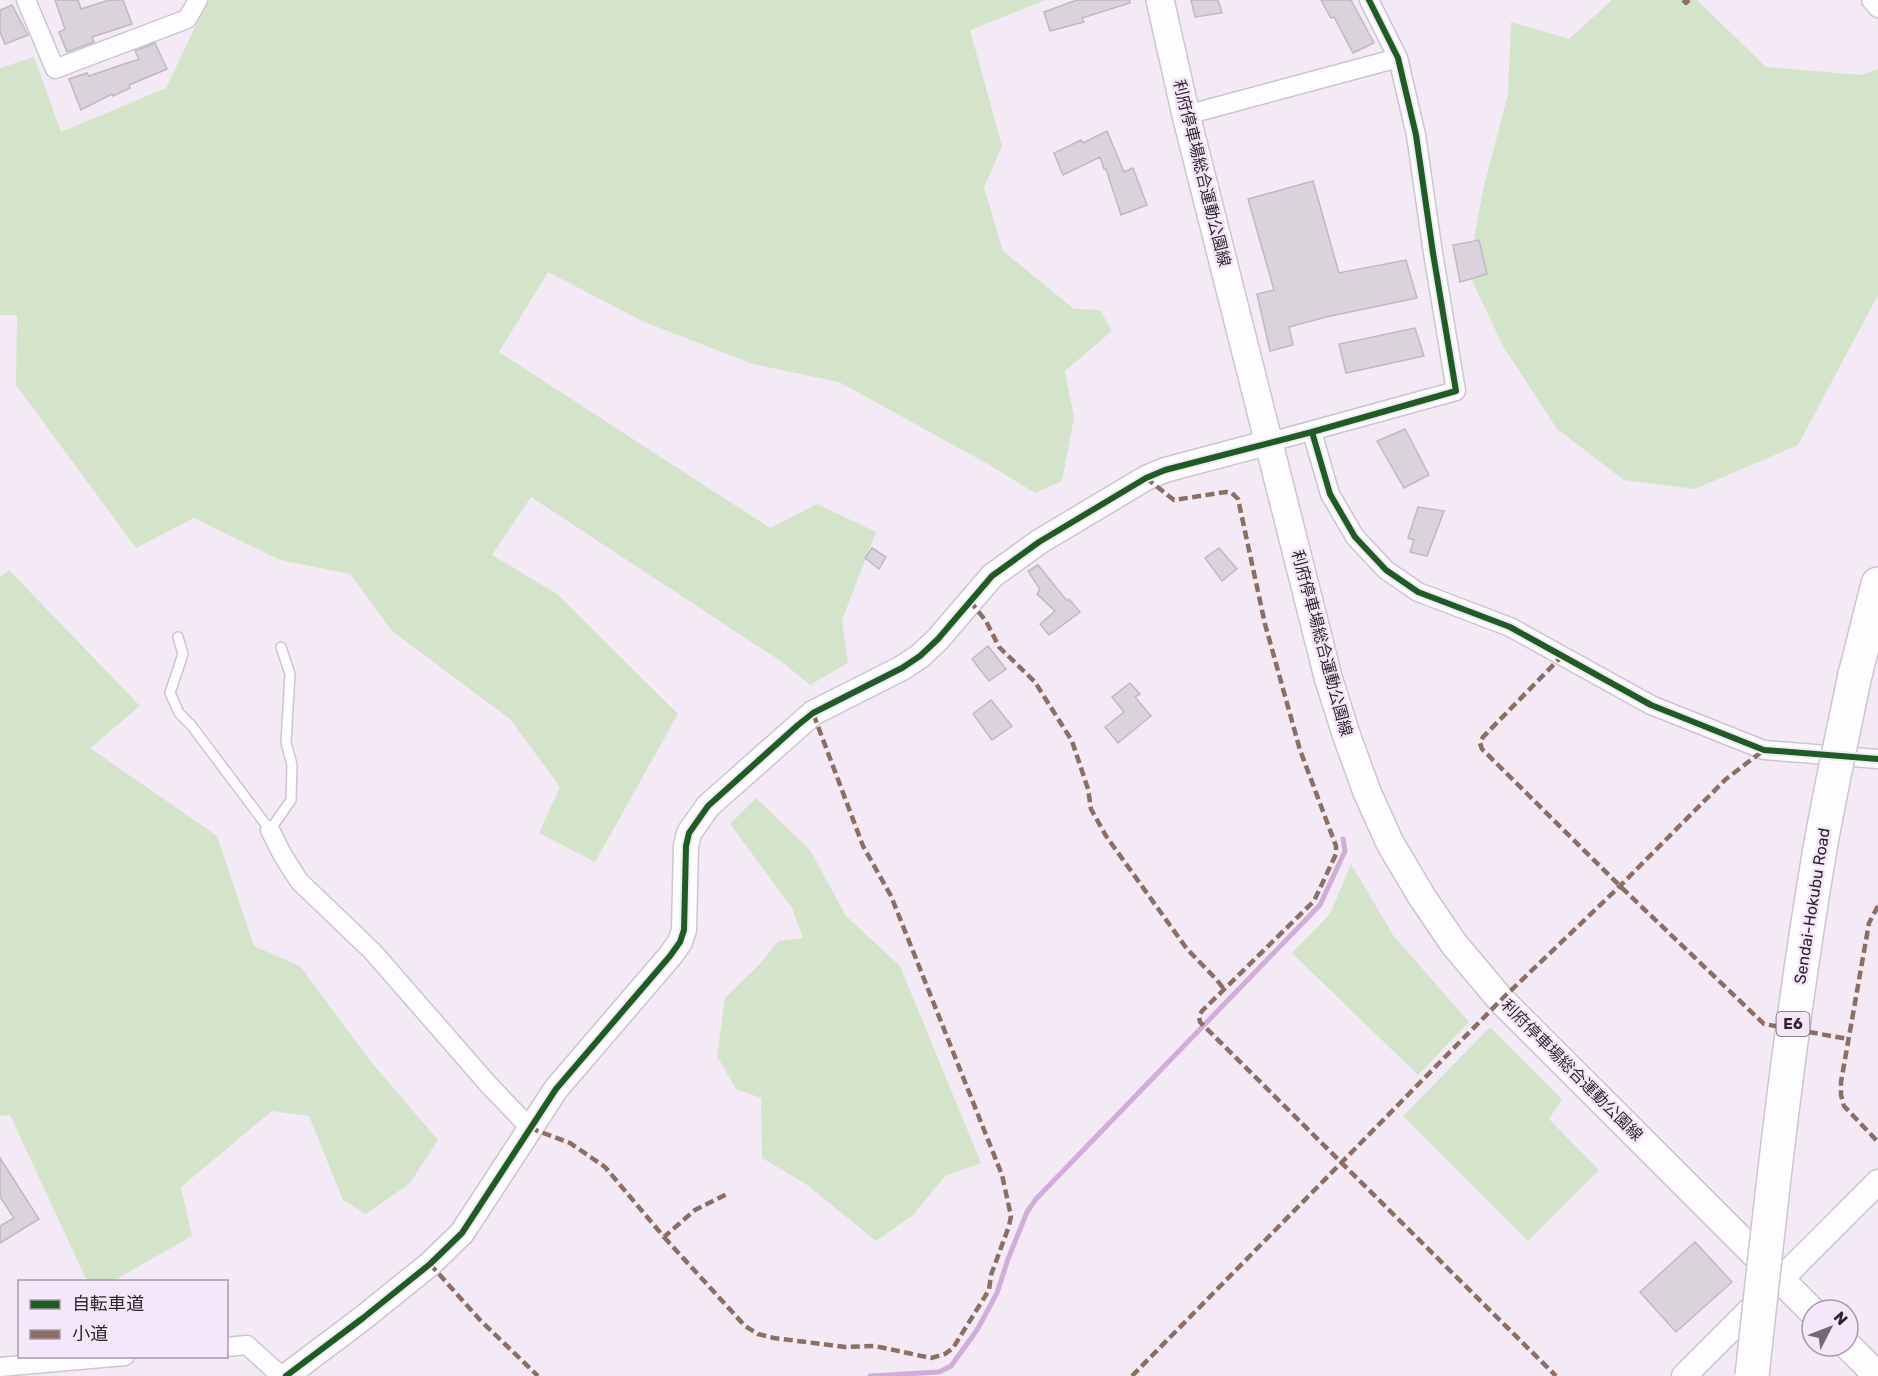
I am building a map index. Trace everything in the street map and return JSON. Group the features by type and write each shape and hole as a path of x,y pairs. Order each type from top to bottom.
{"highway":[{"name":"Sendai-Hokubu Road","path":"1752,1376 1796,1006 1820,848 1855,675 1878,584"}],"main road":[{"name":"利府停車場総合運動公園線","path":"1160,0 1186,115 1328,677 1371,802 1390,843 1422,897 1454,944 1501,1000 1800,1299"},
{"path":"1860,1358 1878,1376"}],"street":[{"path":"26,0 55,69 187,19 198,0"},
{"path":"286,1376 422,1270 462,1233 569,1072 680,942 686,915 686,846 689,833 697,820 720,795 813,713 921,656 992,576 1039,542 1146,478 1165,470 1312,432 1456,391 1416,135 1398,58 1369,0"},
{"path":"1871,0 1878,8"},
{"path":"1186,115 1398,58"},
{"path":"1312,432 1330,494 1355,537 1386,570 1418,592 1510,627 1652,705 1764,750 1878,759"},
{"path":"270,830 299,880 373,951 488,1084 531,1128"},
{"path":"1684,1376 1878,1182"},
{"path":"228,1347 247,1345 280,1376"},
{"path":"0,1367 102,1358"}],"lane":[{"path":"178,638 183,654 170,693 179,713 191,725 270,830 291,800 292,765 286,742 290,674 281,647"}],"green space":[{"path":"208,0 1046,0 970,30 1002,146 984,187 1003,251 1074,309 1100,310 1112,331 1065,371 1074,418 1062,481 1035,493 986,463 839,382 753,364 644,322 548,272 499,352 770,528 817,504 876,532 842,620 848,663 810,685 782,662 531,497 492,555 557,594 678,714 595,862 539,833 560,787 510,719 392,631 350,574 280,560 194,518 136,548 16,385 17,315 0,315 0,68 34,57 61,132 166,88"},
{"path":"1612,0 1697,0 1766,67 1861,75 1878,69 1878,295 1798,445 1695,489 1624,480 1557,429 1503,346 1468,272 1483,190 1508,94 1511,22 1569,39"},
{"path":"9,570 140,706 90,748 217,836 254,946 300,966 371,1062 438,1140 410,1183 366,1214 343,1200 309,1116 272,1111 181,1187 192,1236 115,1280 87,1280 10,1115 0,1116 0,577"},
{"path":"756,798 810,850 846,916 900,966 981,1163 945,1176 913,1215 876,1241 806,1184 762,1158 761,1098 736,1089 717,1056 725,998 761,963 778,941 803,938 792,908 730,824"},
{"path":"1351,864 1393,935 1469,1022 1418,1075 1292,953 1330,914"},
{"path":"1490,1027 1562,1099 1549,1119 1599,1170 1528,1241 1403,1116"}],"building":[{"path":"55,0 78,0 81,9 109,0 123,0 132,24 92,37 94,42 67,52 59,32 65,29"},
{"path":"1077,0 1130,0 1130,3 1082,18 1084,22 1050,31 1044,12"},
{"path":"1191,0 1218,0 1222,13 1195,17"},
{"path":"1321,0 1351,0 1374,43 1353,53 1334,17 1331,18"},
{"path":"12,5 28,35 5,44 0,32 0,10"},
{"path":"155,43 167,69 129,85 130,88 113,96 112,94 81,110 69,79 87,73 89,76 139,59 135,51"},
{"path":"1107,131 1124,172 1133,168 1147,205 1121,215 1100,157 1063,175 1054,153 1081,140 1083,143"},
{"path":"1313,181 1339,273 1406,260 1417,298 1289,327 1293,345 1270,351 1257,294 1274,290 1248,199"},
{"path":"1479,240 1487,274 1460,282 1453,245"},
{"path":"1415,328 1424,356 1346,373 1339,344"},
{"path":"1405,429 1429,475 1404,488 1377,441"},
{"path":"1418,507 1444,511 1427,556 1410,552 1414,540 1408,538"},
{"path":"872,548 886,557 879,569 865,558"},
{"path":"1219,548 1237,569 1222,581 1205,558"},
{"path":"1038,565 1067,601 1069,599 1080,612 1049,635 1040,624 1055,611 1037,594 1040,589 1028,571"},
{"path":"988,646 1006,669 989,681 972,659"},
{"path":"1130,683 1140,694 1135,697 1151,716 1118,743 1105,727 1124,712 1112,697"},
{"path":"991,700 1012,726 992,740 973,714"},
{"path":"0,1158 39,1219 0,1243 0,1226 14,1218 0,1197"},
{"path":"1695,1242 1732,1282 1676,1332 1640,1292"}],"waterway":[{"path":"870,1376 939,1372 951,1366 977,1330 997,1293 1027,1212 1036,1199 1320,905 1345,851 1343,839"}],"marked path":[{"path":"1683,0 1686,3 1689,0"},
{"path":"1146,478 1174,500 1226,492 1232,493 1238,499 1265,624 1300,750 1336,846 1336,854 1314,901 1202,1011 1199,1016 1200,1022 1556,1376"},
{"path":"970,601 986,621 999,647 1035,682 1072,741 1088,789 1091,809 1106,836 1187,949 1224,989"},
{"path":"1563,655 1483,737 1480,743 1482,749 1764,1024 1848,1039"},
{"path":"664,1237 745,1326 758,1334 845,1347 875,1346 931,1358 945,1354 953,1348 989,1290 991,1275 1009,1226 1011,1216 1002,1175 891,896 863,846 813,713"},
{"path":"1132,1376 1501,1000 1620,886 1726,779 1764,750"},
{"path":"1878,906 1869,923 1841,1082 1844,1106 1878,1142"},
{"path":"530,1128 570,1143 605,1167 664,1237 695,1210 727,1194"},
{"path":"430,1264 480,1320 538,1376"}],"cycle path":[{"path":"286,1376 430,1264 462,1233 556,1089 680,942 684,930 686,846 689,833 708,806 798,725 813,713 902,668 920,656 938,639 992,576 1039,542 1146,478 1165,470 1312,432 1456,391 1416,135 1398,58 1369,0"},
{"path":"1312,432 1330,494 1355,537 1386,570 1418,592 1510,627 1651,705 1764,750 1878,759"}]}
